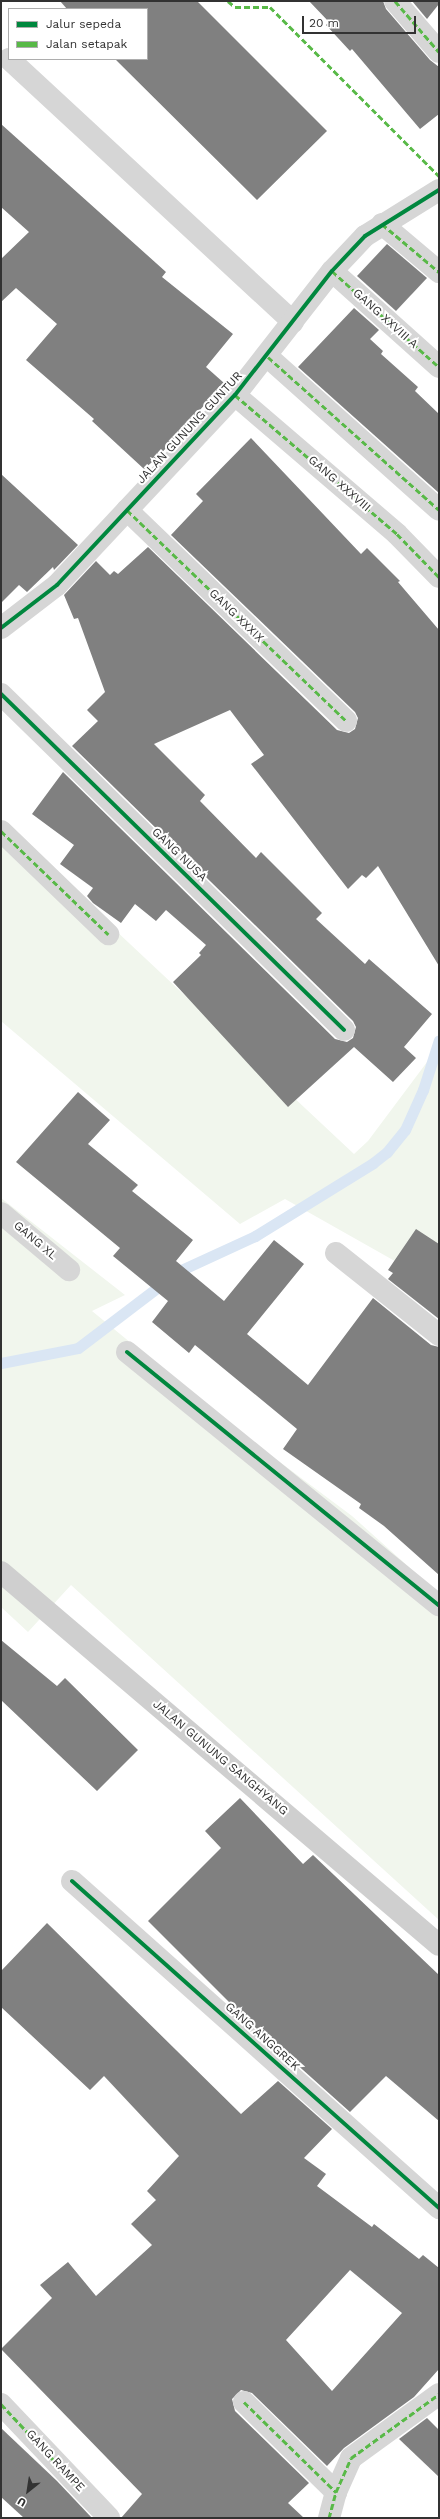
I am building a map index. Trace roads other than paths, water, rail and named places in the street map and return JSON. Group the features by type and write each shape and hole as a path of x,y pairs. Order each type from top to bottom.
{"main road":[{"name":"JALAN GUNUNG SANGHYANG","path":"1,1572 439,1945"}],"street":[{"path":"395,1 439,52"},
{"path":"10,60 293,322"},
{"name":"JALAN GUNUNG GUNTUR","path":"1,628 57,585 235,395 268,357 332,271 365,236 382,224 439,190"},
{"path":"382,224 439,272"},
{"name":"GANG XXVIII A","path":"332,271 439,367"},
{"path":"268,357 439,510"},
{"name":"GANG XXXVIII","path":"235,395 397,534 439,577"},
{"name":"GANG XXXIX","path":"126,510 346,721"},
{"name":"GANG NUSA","path":"1,694 344,1030"},
{"path":"1,831 108,934"},
{"name":"GANG XL","path":"1,1213 69,1270"},
{"path":"336,1253 439,1334"},
{"path":"127,1352 439,1606"},
{"name":"GANG ANGGREK","path":"72,1881 439,2208"},
{"path":"329,2518 336,2492 351,2458 439,2394"},
{"path":"244,2402 336,2492"},
{"name":"GANG RAMPE","path":"1,2404 109,2518"}],"waterway":[{"path":"1,1363 78,1348 179,1271 255,1236 373,1163 387,1152 405,1130 423,1090 439,1040"}]}
